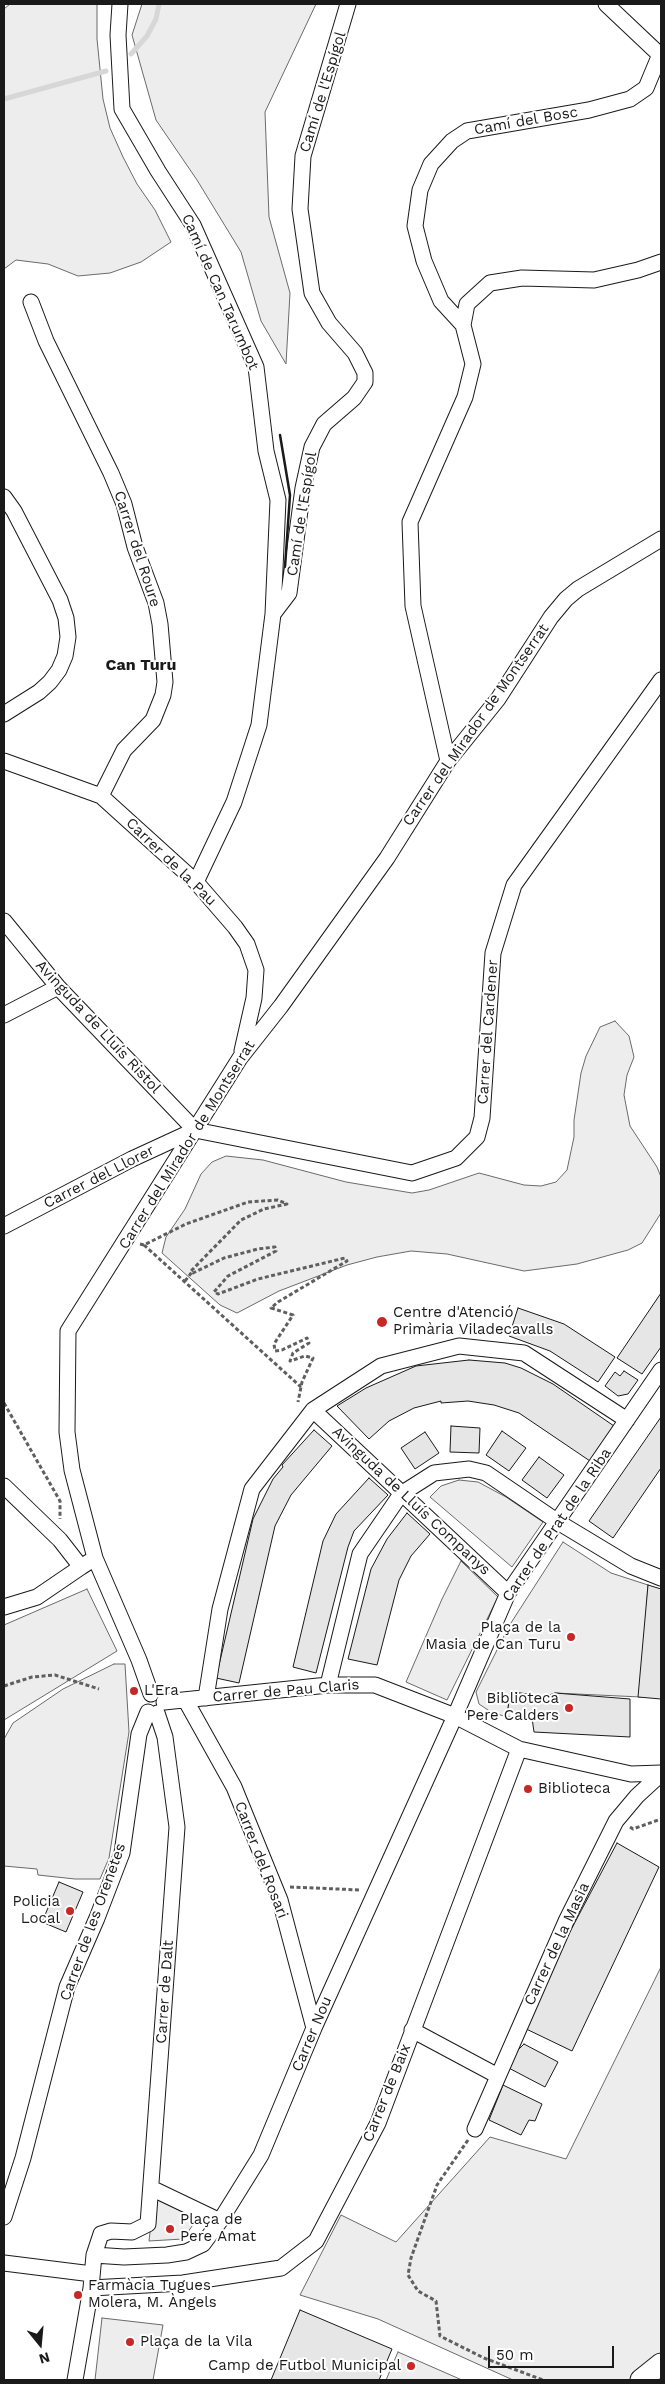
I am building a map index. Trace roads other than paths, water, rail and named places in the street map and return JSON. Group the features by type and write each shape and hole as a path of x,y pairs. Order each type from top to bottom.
{"street":[{"name":"Camí de Can Tarumbot","path":"120,4 118,35 122,109 158,171 193,225 256,367 266,451 278,500 273,614 259,725 234,802 196,882"},
{"name":"Camí de l'Espígol","path":"273,614 289,593 303,488 315,440 324,424 354,398 365,382 365,373 355,352 329,323 312,293 300,209 303,156 348,4"},
{"path":"606,4 660,54"},
{"name":"Camí del Bosc","path":"463,325 441,301 424,261 415,226 420,190 431,164 452,141 467,131 589,110 630,99 646,88 660,54"},
{"path":"448,761 414,606 410,522 465,397 472,364 463,325 467,304 490,283 522,278 594,280 638,270 661,262"},
{"name":"Carrer del Roure","path":"31,302 46,341 111,473 124,504 135,547 156,603 160,624 165,682 163,696 153,720 124,750 101,796"},
{"path":"4,497 14,511 60,600 66,618 68,637 65,656 59,670 50,682 39,692 4,714"},
{"name":"Carrer del Mirador de Montserrat","path":"155,1705 139,1660 95,1558 72,1470 67,1432 68,1331 240,1058 281,1006 387,858 448,761 498,699 551,617 566,599 578,589 661,540"},
{"name":"Carrer del Cardener","path":"195,1130 412,1172 456,1158 477,1136 482,1118 493,953 514,885 661,680"},
{"name":"Carrer de la Pau","path":"4,761 101,796 196,882 235,928 247,944 253,957 256,983 240,1058"},
{"name":"Avinguda de Lluís Ristol","path":"4,920 58,987 195,1130"},
{"path":"4,1015 58,987"},
{"name":"Carrer del Llorer","path":"4,1226 132,1159 195,1130"},
{"path":"206,1698 220,1609 252,1489 313,1410 382,1366 459,1346 524,1353 627,1420"},
{"name":"Carrer de Prat de la Riba","path":"455,1716 508,1593 661,1370"},
{"name":"Avinguda de Lluís Companys","path":"313,1410 508,1593"},
{"path":"328,1684 360,1554 401,1494 434,1473 469,1469 486,1473 558,1522 631,1566 661,1578"},
{"path":"4,1486 60,1540 81,1567"},
{"path":"4,1607 37,1597 95,1558"},
{"name":"Carrer de Pau Claris","path":"155,1705 328,1684 375,1684 455,1716 519,1749 631,1774 661,1774"},
{"name":"Carrer del Rosari","path":"186,1701 234,1787 274,1886 314,2028"},
{"name":"Carrer de Dalt","path":"94,2255 101,2234 111,2231 132,2232 148,2224 177,1827 165,1737 155,1705"},
{"name":"Carrer de les Orenetes","path":"4,2217 23,2158 67,1988 122,1853 139,1734 155,1705"},
{"name":"Carrer Nou","path":"94,2255 124,2257 186,2252 203,2244 220,2221 261,2155 314,2028 455,1716"},
{"name":"Carrer de Baix","path":"4,2263 92,2281 182,2282 281,2268 316,2241 378,2123 519,1749"},
{"name":"Carrer de la Masia","path":"475,2129 567,1918 616,1821 637,1796 661,1774"},
{"path":"412,2030 498,2076"},
{"path":"151,2188 220,2221"},
{"path":"75,2380 92,2281 94,2255"},
{"path":"640,2380 661,2364"}],"waterway":[{"path":"131,54 147,36 156,19 159,4"},
{"path":"4,99 106,71"}],"place":[{"name":"Centre d'Atenció Primària Viladecavalls","path":"382,1322"},
{"name":"Plaça de la Masia de Can Turu","path":"571,1637"},
{"name":"L'Era","path":"134,1691"},
{"name":"Biblioteca Pere Calders","path":"569,1708"},
{"name":"Biblioteca","path":"528,1789"},
{"name":"Policia Local","path":"70,1911"},
{"name":"Plaça de Pere Amat","path":"170,2229"},
{"name":"Farmàcia Tugues Molera, M. Àngels","path":"78,2295"},
{"name":"Plaça de la Vila","path":"130,2342"},
{"name":"Camp de Futbol Municipal","path":"411,2366"}],"district":[{"name":"Can Turu","path":"141,665"}]}
